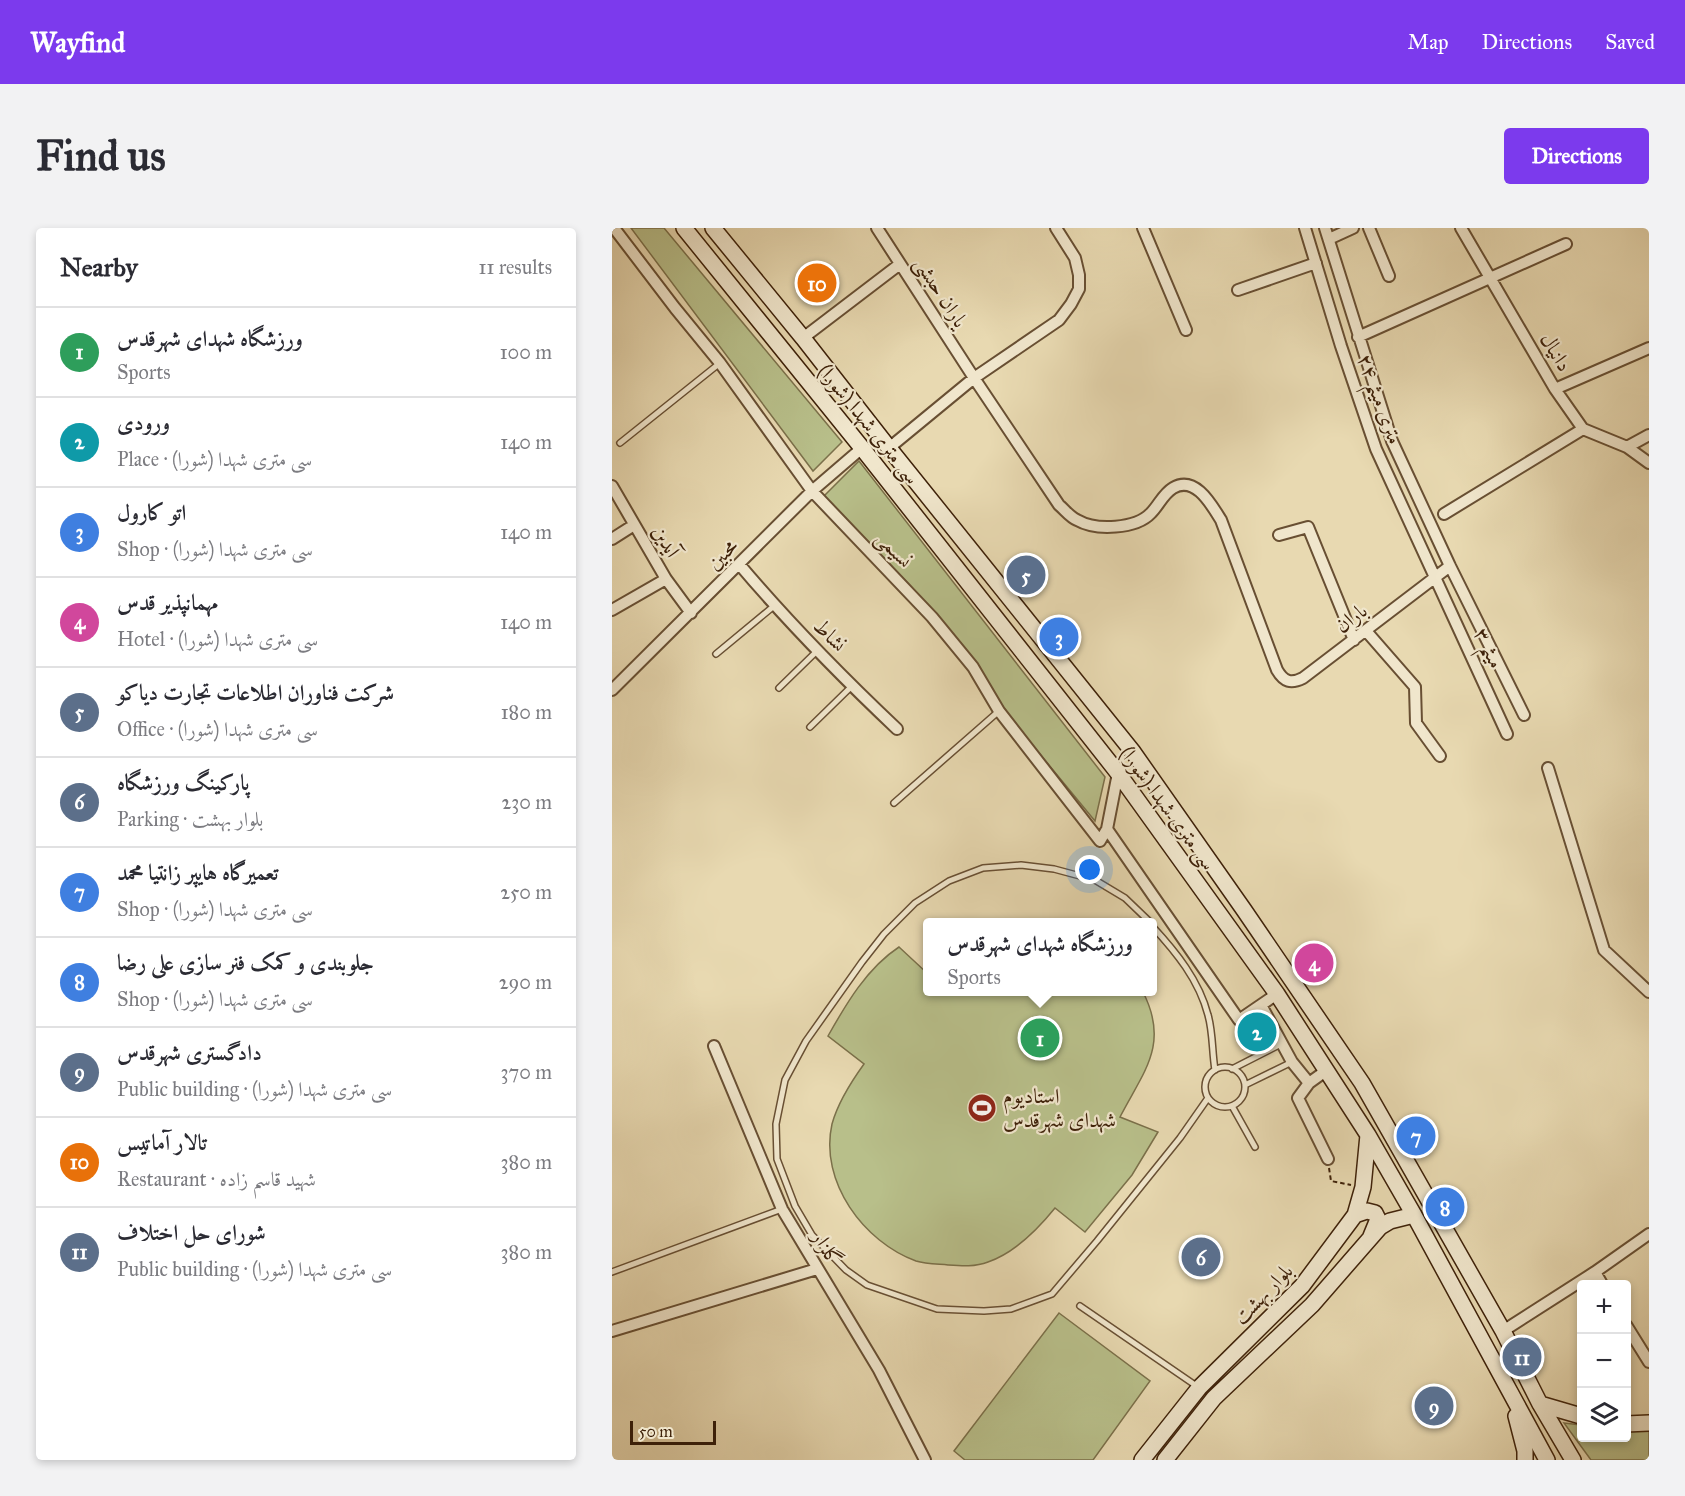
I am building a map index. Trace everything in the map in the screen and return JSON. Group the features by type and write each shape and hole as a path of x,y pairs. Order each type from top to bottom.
{"main road":[{"name":"سی متری شهدا (شورا)","path":"684,228 862,448 1118,773 1277,994 1368,1135 1547,1460"},
{"name":"سی متری شهدا (شورا)","path":"712,228 804,338 889,448 1133,752 1244,910 1362,1083 1503,1330 1540,1404 1573,1460"},
{"path":"1118,773 1133,752"},
{"name":"بلوار بهشت","path":"1142,1460 1201,1386 1302,1286 1355,1215 1363,1187 1368,1135"},
{"path":"1355,1215 1367,1210 1375,1214 1378,1219 1371,1236"},
{"name":"بلوار بهشت","path":"1165,1460 1214,1398 1312,1305 1380,1227 1390,1221 1414,1215"},
{"path":"1484,1342 1503,1330"},
{"path":"1201,1386 1214,1398"},
{"path":"1511,1396 1525,1451 1525,1460"},
{"path":"1540,1404 1577,1415"},
{"path":"1631,1424 1649,1423"}],"street":[{"name":"نسیمی","path":"614,228 720,363 812,491 932,617 973,668 999,711 1100,841 1107,829"},
{"name":"یاران حبشی","path":"877,228 1059,505 1077,521 1113,527 1142,520 1173,488 1184,485 1194,488 1208,498 1221,520 1277,670 1287,681"},
{"path":"889,448 974,378 1059,320 1079,289 1079,275 1075,258 1056,228"},
{"path":"1143,228 1186,330"},
{"name":"۲۴ متری میثم","path":"1305,228 1341,346 1376,449 1435,578"},
{"name":"۲۴ متری میثم","path":"1325,228 1392,441 1450,566"},
{"path":"1329,239 1353,228"},
{"path":"1369,228 1389,276"},
{"name":"دانیال","path":"1461,228 1555,389 1583,429"},
{"path":"1358,337 1566,244"},
{"path":"1238,290 1316,263"},
{"path":"804,338 900,264"},
{"path":"1555,389 1649,348"},
{"path":"1444,514 1583,429 1627,447 1649,463"},
{"path":"1627,447 1649,435"},
{"path":"1376,449 1392,441"},
{"name":"محبین","path":"612,690 812,491 862,448"},
{"name":"آیدین","path":"612,486 666,579 691,613"},
{"path":"612,539 634,525"},
{"path":"1279,535 1308,527 1354,640"},
{"name":"نشاط","path":"739,564 774,606 897,729"},
{"name":"باران","path":"1287,681 1294,683 1303,678 1367,632 1450,566"},
{"name":"میثم ۳","path":"1450,566 1524,715"},
{"name":"میثم ۳","path":"1435,578 1507,734"},
{"path":"612,610 666,579"},
{"path":"1367,632 1415,687 1416,723 1440,756"},
{"path":"1548,768 1604,950 1649,993"},
{"path":"1118,773 1107,829 1239,1020 1277,994"},
{"path":"1261,1005 1292,1062 1309,1083"},
{"name":"گلزار","path":"714,1046 782,1209 879,1370 925,1460"},
{"path":"1327,1070 1309,1083 1298,1098 1328,1159"},
{"path":"1503,1330 1595,1272 1649,1234"},
{"path":"612,1331 817,1269"},
{"path":"1595,1272 1600,1280"},
{"path":"1631,1333 1649,1362"}],"lane":[{"path":"620,443 720,363"},
{"path":"716,654 774,606"},
{"path":"778,688 818,649"},
{"path":"810,727 852,686"},
{"path":"894,803 999,711"},
{"path":"1145,918 1125,898 1095,880 1054,869 1022,865 983,868 949,881 915,903 884,934 855,971 806,1041 784,1080 776,1124 777,1159 795,1206 812,1235 846,1270 867,1285 937,1309 984,1311 1011,1309 1052,1294 1180,1138 1208,1098"},
{"path":"1157,931 1178,955 1200,990 1209,1017 1215,1070"},
{"path":"1232,1069 1281,1044"},
{"path":"1245,1085 1292,1062"},
{"path":"1232,1069 1241,1075 1245,1085 1242,1098 1232,1106 1218,1106 1208,1098 1205,1086 1210,1074 1215,1070 1232,1069"},
{"path":"1232,1106 1255,1147"},
{"path":"612,1272 782,1209"},
{"path":"1080,1306 1201,1386"}],"path":[{"path":"1328,1159 1331,1181 1363,1187"}],"green space":[{"path":"631,228 664,228 842,442 813,471"},
{"path":"859,461 1105,777 1095,821 1011,719 965,648 905,580 824,496"},
{"name":"استادیوم شهدای شهرقدس","path":"899,947 923,969 923,996 1145,996 1151,1011 1154,1043 1145,1072 1120,1117 1158,1132 1132,1175 1085,1232 1055,1208 1025,1240 998,1258 973,1265 928,1263 916,1261 879,1240 863,1225 850,1207 839,1188 832,1167 830,1146 832,1124 850,1085 864,1064 828,1036 867,976"},
{"path":"1059,1313 1150,1381 1093,1460 965,1460 954,1451"},
{"path":"1564,1423 1577,1425 1577,1441"},
{"path":"1631,1431 1649,1431 1649,1460 1591,1460 1578,1442 1631,1442"}],"place":[{"name":"تالار آماتیس","path":"817,283"},
{"name":"شرکت فناوران اطلاعات تجارت دیاکو","path":"1026,575"},
{"name":"اتو کارول","path":"1059,637"},
{"name":"مهمانپذیر قدس","path":"1314,963"},
{"name":"ورودی","path":"1257,1032"},
{"name":"ورزشگاه شهدای شهرقدس","path":"1040,1038"},
{"name":"استادیوم شهدای شهرقدس","path":"982,1108"},
{"name":"تعمیرگاه هایپر زانتیا محمد","path":"1416,1136"},
{"name":"جلوبندی و کمک فنر سازی علی رضا","path":"1445,1207"},
{"name":"پارکینگ ورزشگاه","path":"1201,1257"},
{"name":"شورای حل اختلاف","path":"1522,1357"},
{"name":"دادگستری شهرقدس","path":"1434,1406"}]}
